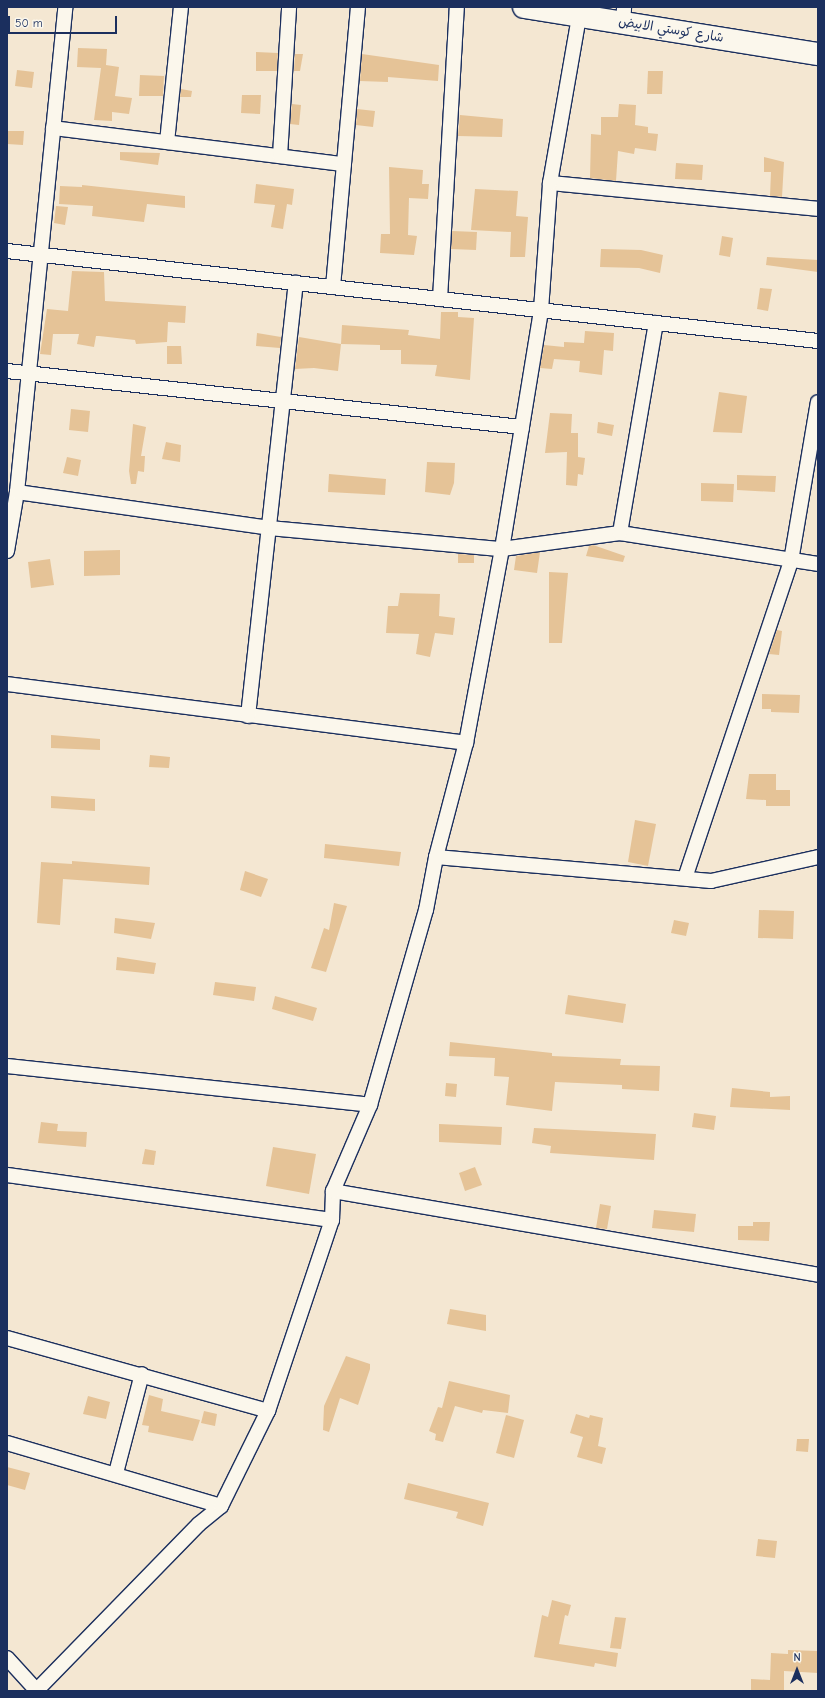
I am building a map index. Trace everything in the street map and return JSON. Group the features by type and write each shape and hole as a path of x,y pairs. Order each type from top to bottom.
{"highway":[{"name":"شارع كوستي الابيض","path":"524,7 579,16 623,15 818,54"}],"street":[{"path":"7,551 17,492 65,7"},
{"path":"167,142 181,7"},
{"path":"280,156 289,7"},
{"path":"333,287 358,7"},
{"path":"440,299 457,7"},
{"path":"7,1658 36,1691 199,1524 221,1506 268,1411 332,1220 333,1191 370,1105 426,910 436,857 466,743 502,548 541,310 550,183 579,16"},
{"path":"53,128 344,164"},
{"path":"550,183 818,209"},
{"path":"7,251 818,341"},
{"path":"248,716 296,283"},
{"path":"620,533 656,323"},
{"path":"7,371 522,427"},
{"path":"685,878 791,561 818,402"},
{"path":"17,492 269,528 502,548 620,533 791,561 818,564"},
{"path":"7,684 466,743"},
{"path":"436,857 711,881 818,857"},
{"path":"7,1066 370,1105"},
{"path":"7,1174 332,1220"},
{"path":"333,1191 818,1274"},
{"path":"7,1338 142,1374 268,1411"},
{"path":"116,1473 142,1374"},
{"path":"7,1443 116,1473 221,1506"}],"building":[{"path":"78,48 107,49 106,65 119,67 115,96 132,98 129,114 112,112 112,121 94,120 101,68 77,67"},
{"path":"256,52 278,53 277,71 256,71"},
{"path":"295,54 303,54 300,71 294,71"},
{"path":"362,54 439,65 438,81 388,77 388,82 360,81"},
{"path":"17,70 34,72 32,88 15,86"},
{"path":"648,71 663,71 662,94 647,94"},
{"path":"140,75 164,76 163,96 139,96"},
{"path":"181,89 192,91 191,97 180,97"},
{"path":"242,95 261,95 260,114 241,113"},
{"path":"292,104 301,105 299,125 290,124"},
{"path":"619,104 636,105 635,125 648,127 648,133 658,134 656,151 635,148 634,154 618,151 616,181 590,178 591,134 601,135 601,117 618,117"},
{"path":"357,109 375,111 373,127 356,125"},
{"path":"460,115 503,119 502,137 458,136"},
{"path":"7,131 24,131 23,145 7,144"},
{"path":"120,152 160,153 158,165 120,160"},
{"path":"764,157 784,162 782,197 770,196 771,172 764,172"},
{"path":"676,163 703,165 702,180 675,179"},
{"path":"389,167 423,170 422,184 429,184 428,199 409,198 408,235 417,236 414,255 380,253 381,234 390,234"},
{"path":"256,184 294,189 292,205 287,204 283,229 271,227 275,205 254,203"},
{"path":"82,185 185,196 185,208 147,204 144,222 92,216 93,206 59,204 60,186 82,187"},
{"path":"475,189 518,191 516,216 528,217 525,257 510,257 511,232 471,230"},
{"path":"56,206 68,207 65,225 54,223"},
{"path":"452,231 477,232 476,250 451,249"},
{"path":"722,236 733,238 730,257 719,255"},
{"path":"601,249 641,250 663,255 660,273 639,268 600,267"},
{"path":"767,257 818,260 818,272 766,265"},
{"path":"72,271 104,272 105,301 186,306 185,323 168,322 167,342 136,344 135,340 96,336 94,347 77,344 79,334 53,334 51,355 40,354 47,309 68,311"},
{"path":"760,288 772,289 768,311 757,309"},
{"path":"441,312 458,312 458,317 474,318 470,380 435,376 437,365 401,364 401,350 380,350 380,345 341,344 342,325 409,330 408,335 440,339"},
{"path":"585,331 614,333 613,351 604,350 602,375 579,372 580,361 554,359 552,369 540,368 544,345 564,347 564,342 584,343"},
{"path":"257,333 281,337 280,348 256,346"},
{"path":"299,337 341,344 338,371 314,368 295,369"},
{"path":"167,346 181,346 182,364 167,364"},
{"path":"719,392 747,396 742,433 713,432"},
{"path":"71,409 90,411 88,432 69,430"},
{"path":"550,413 572,414 571,433 578,433 578,457 585,458 583,475 578,474 577,486 566,485 567,452 545,453"},
{"path":"598,422 614,425 612,436 597,433"},
{"path":"133,424 146,427 141,456 145,456 144,472 138,471 136,484 131,484 129,471"},
{"path":"166,442 181,445 180,462 162,459"},
{"path":"67,457 81,460 78,476 63,473"},
{"path":"427,462 455,463 454,483 450,495 425,492"},
{"path":"329,474 386,479 385,495 328,492"},
{"path":"737,475 776,476 775,492 737,490"},
{"path":"701,483 734,484 733,502 701,501"},
{"path":"593,545 625,556 623,562 586,556 589,546"},
{"path":"120,550 120,575 84,576 84,551"},
{"path":"540,552 537,573 514,570 516,556"},
{"path":"458,554 474,555 474,563 458,563"},
{"path":"50,559 54,585 31,588 28,562"},
{"path":"549,572 568,573 562,643 549,643"},
{"path":"400,593 440,594 439,616 455,618 453,635 435,633 430,657 416,654 419,634 386,633 388,606 398,606"},
{"path":"777,630 782,631 779,655 769,654"},
{"path":"762,694 800,695 799,713 771,712 771,709 762,709"},
{"path":"51,735 100,739 100,750 51,748"},
{"path":"150,755 170,757 169,768 149,767"},
{"path":"749,774 776,774 776,790 790,790 790,806 766,806 766,800 746,799"},
{"path":"51,796 95,799 95,811 51,808"},
{"path":"635,820 656,824 648,866 628,862"},
{"path":"325,844 401,852 399,866 324,858"},
{"path":"72,861 150,867 149,885 63,879 60,925 37,923 41,862 72,864"},
{"path":"245,871 268,879 261,897 240,890"},
{"path":"334,903 347,906 326,972 311,968 324,928 329,930"},
{"path":"759,910 794,911 793,939 758,938"},
{"path":"115,918 155,923 151,939 114,933"},
{"path":"674,920 689,923 686,936 671,933"},
{"path":"117,957 156,963 154,974 116,970"},
{"path":"215,982 256,987 254,1001 213,995"},
{"path":"568,995 626,1004 623,1023 565,1014"},
{"path":"275,996 317,1008 313,1021 272,1009"},
{"path":"450,1042 552,1053 552,1056 621,1059 620,1065 660,1066 659,1091 622,1089 622,1085 555,1082 552,1111 506,1105 509,1077 494,1076 495,1058 449,1056"},
{"path":"446,1083 457,1084 456,1097 445,1096"},
{"path":"732,1088 770,1092 770,1097 790,1096 790,1110 730,1107"},
{"path":"694,1113 716,1116 714,1130 692,1127"},
{"path":"41,1122 58,1124 57,1131 87,1132 86,1147 38,1143"},
{"path":"439,1124 502,1127 501,1145 439,1142"},
{"path":"534,1128 656,1134 654,1160 550,1153 551,1146 532,1143"},
{"path":"273,1147 316,1154 309,1194 266,1186"},
{"path":"145,1149 156,1151 154,1165 142,1164"},
{"path":"475,1167 482,1185 465,1191 459,1173"},
{"path":"600,1204 611,1206 607,1229 596,1228"},
{"path":"654,1210 696,1214 694,1232 652,1228"},
{"path":"753,1222 770,1222 769,1241 738,1240 738,1226 753,1226"},
{"path":"450,1309 486,1315 486,1331 447,1324"},
{"path":"346,1356 370,1364 370,1369 358,1405 340,1398 329,1432 323,1430 324,1406"},
{"path":"449,1381 510,1395 508,1413 483,1410 482,1413 455,1406 443,1442 435,1440 436,1434 429,1431 438,1407 442,1408"},
{"path":"149,1395 163,1399 161,1411 200,1420 193,1441 148,1432 149,1426 142,1425"},
{"path":"88,1396 110,1402 106,1419 83,1414"},
{"path":"204,1411 217,1414 215,1426 201,1423"},
{"path":"576,1414 589,1418 590,1415 603,1418 598,1446 606,1448 602,1464 577,1457 583,1437 570,1433"},
{"path":"506,1415 524,1420 514,1458 496,1453"},
{"path":"797,1439 809,1439 808,1452 796,1451"},
{"path":"7,1467 30,1473 25,1490 7,1485"},
{"path":"408,1483 489,1503 483,1526 456,1518 458,1512 404,1499"},
{"path":"758,1539 777,1541 775,1558 756,1556"},
{"path":"552,1600 571,1605 568,1616 565,1615 559,1644 618,1653 616,1667 595,1663 594,1667 534,1657 542,1615 548,1617"},
{"path":"615,1617 626,1618 621,1649 610,1648"},
{"path":"788,1650 818,1651 818,1673 784,1671 784,1691 751,1691 751,1679 770,1680 771,1653 788,1654"}]}
